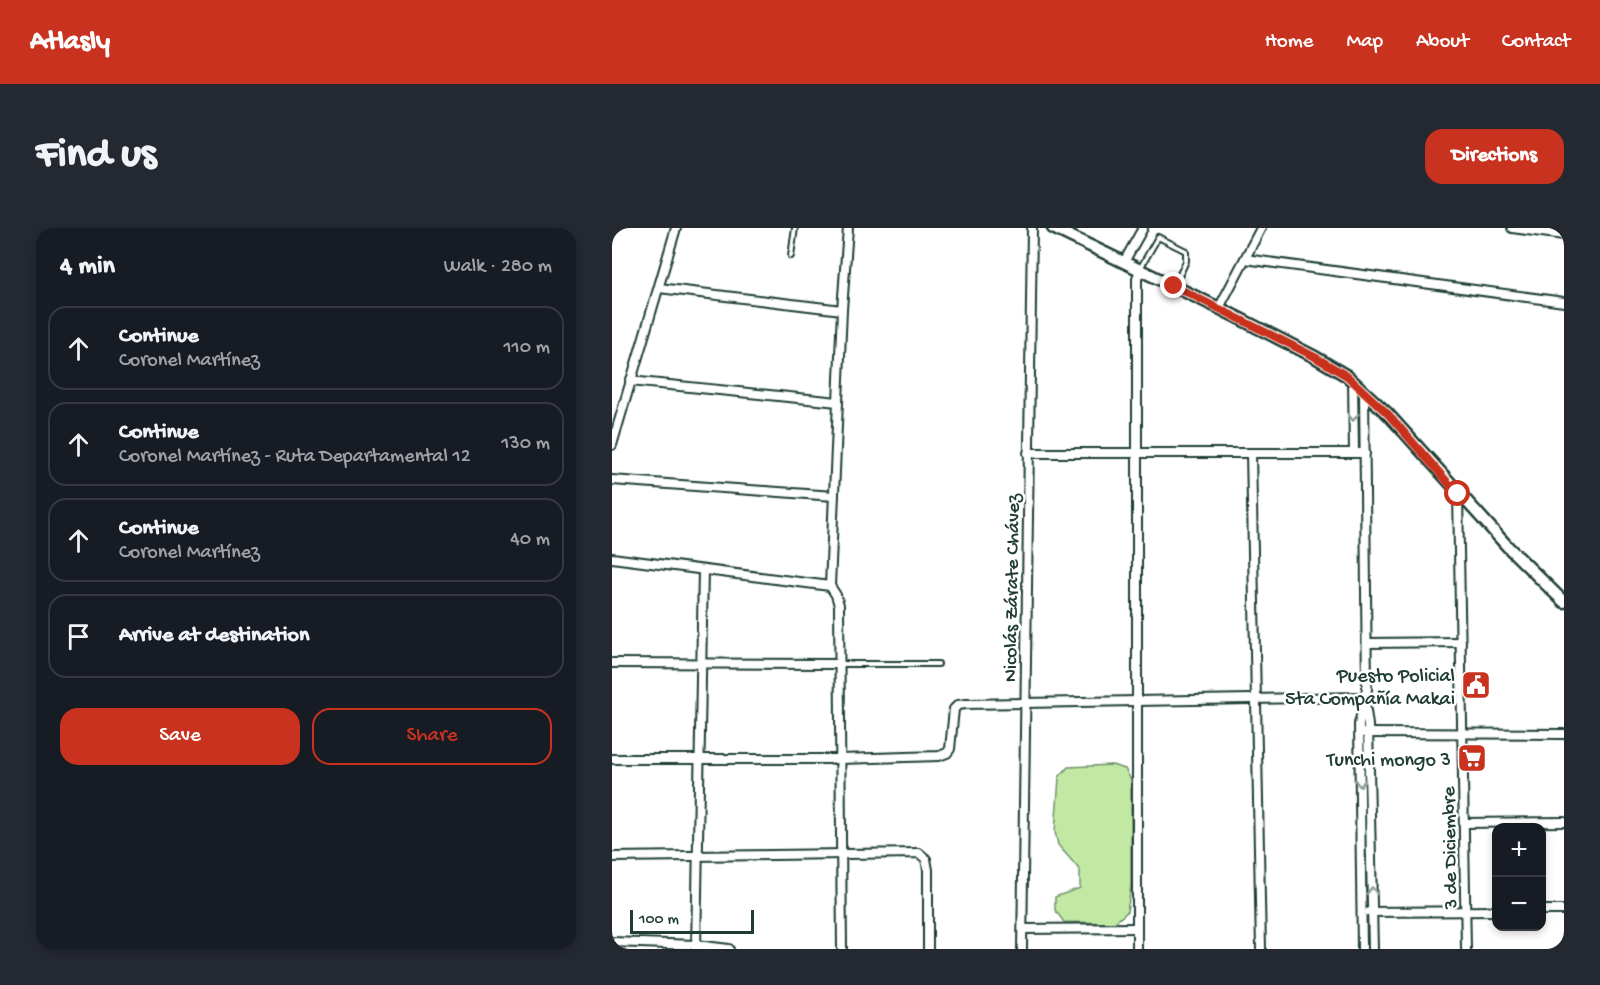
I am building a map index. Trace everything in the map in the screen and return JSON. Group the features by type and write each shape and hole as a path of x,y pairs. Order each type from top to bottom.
{"main road":[{"path":"1053,228 1219,308 1315,357 1353,381 1418,446 1508,548 1564,602"}],"street":[{"path":"612,446 676,228"},
{"path":"842,949 839,605 830,586 842,310 848,228"},
{"name":"Nicolás Zárate Chávez","path":"1022,949 1032,228"},
{"path":"1124,262 1143,228"},
{"path":"1219,308 1261,228"},
{"path":"1512,228 1564,235"},
{"path":"1245,259 1564,302"},
{"path":"1137,949 1137,279 1140,269"},
{"path":"659,288 842,310"},
{"path":"630,381 838,402"},
{"path":"1353,381 1354,453"},
{"path":"1364,390 1368,643 1367,690 1364,705 1369,733 1373,949"},
{"path":"1028,453 1365,453"},
{"path":"1251,453 1261,949"},
{"path":"612,480 834,496"},
{"name":"3 de Diciembre","path":"1458,494 1466,949"},
{"path":"612,558 830,586"},
{"path":"696,947 703,570"},
{"path":"1368,643 1461,642"},
{"path":"612,663 840,664"},
{"path":"612,759 840,759 944,755 950,749 952,715 958,705 1364,696"},
{"path":"1362,949 1359,724 1364,705"},
{"path":"1359,733 1564,734"},
{"path":"1464,824 1564,822"},
{"path":"612,856 915,852 924,857 928,870 928,949"},
{"path":"1546,910 1564,910"},
{"path":"1362,912 1492,911"},
{"path":"1023,929 1137,928"},
{"path":"612,942 729,949"}],"lane":[{"path":"791,256 795,228"},
{"path":"1140,269 1155,239 1161,237 1179,246 1187,253 1186,261 1174,286"},
{"path":"840,664 938,664"}],"green space":[{"path":"1365,738 1368,905 1366,905 1363,739"},
{"path":"1112,765 1125,769 1131,780 1131,886 1127,912 1114,923 1064,922 1055,910 1055,897 1080,888 1080,870 1058,845 1055,832 1059,777 1068,767"}],"place":[{"name":"Puesto Policial 5ta Compañía Makai","path":"1476,685"},
{"name":"Tunchi mongo 3","path":"1472,758"}],"route":[{"path":"1174,286 1315,357 1347,376 1388,414 1458,494"}]}
